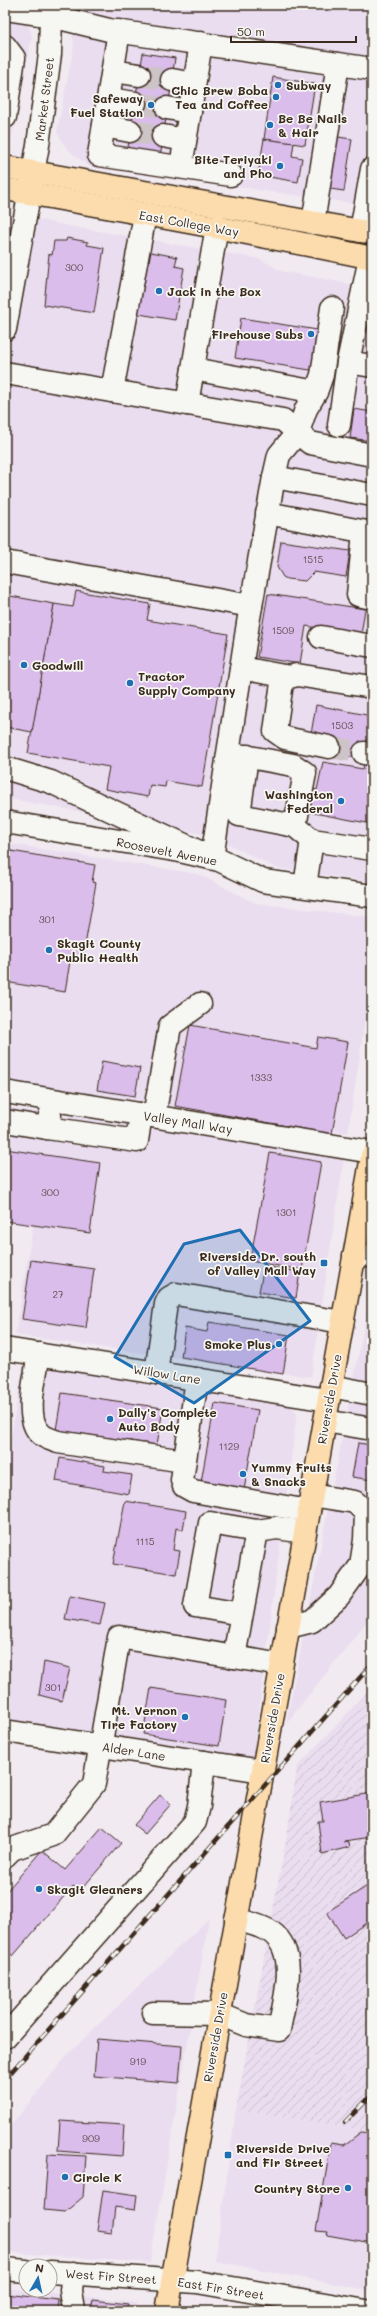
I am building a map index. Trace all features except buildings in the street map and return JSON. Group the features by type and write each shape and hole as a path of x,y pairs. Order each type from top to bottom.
{"main road":[{"name":"East College Way","path":"5,166 367,232"},
{"name":"East College Way","path":"5,188 145,215 216,226 371,258"},
{"name":"Riverside Drive","path":"167,2311 342,1322 363,1255 371,1161"}],"street":[{"path":"5,9 49,10 118,37 200,50 338,64 372,69"},
{"name":"Market Street","path":"5,329 28,193 33,172 50,54 49,10"},
{"path":"118,37 99,155 231,175"},
{"path":"5,46 14,58 5,117"},
{"path":"181,168 200,50"},
{"path":"313,223 338,64"},
{"path":"113,71 139,75"},
{"path":"172,80 194,84"},
{"path":"108,99 134,103"},
{"path":"168,108 190,112"},
{"path":"104,126 130,131"},
{"path":"163,136 185,140"},
{"path":"367,232 372,169"},
{"path":"112,391 145,215"},
{"path":"187,404 216,226"},
{"path":"340,425 348,362 365,316 371,258"},
{"path":"332,308 322,375 316,392 306,409 298,432 279,455 267,513 241,668 238,755 239,815 295,826 312,840 372,849"},
{"path":"348,362 372,366"},
{"path":"193,370 316,392"},
{"path":"5,373 283,420 310,443 372,455"},
{"path":"274,477 372,495"},
{"path":"267,513 368,533 358,594 372,598"},
{"path":"5,562 251,606"},
{"path":"321,637 372,646"},
{"path":"241,668 289,677 297,675 372,686"},
{"path":"283,676 275,731 279,735 330,747"},
{"path":"238,755 294,765 305,773 295,826"},
{"path":"5,768 51,782 212,858 238,755"},
{"name":"Roosevelt Avenue","path":"5,822 180,851 212,858 263,881 372,896"},
{"path":"305,886 312,840"},
{"path":"5,1121 137,1141 148,1115 170,1026 200,1004"},
{"name":"Valley Mall Way","path":"5,1092 148,1115 371,1161"},
{"path":"48,1128 52,1100"},
{"path":"156,1373 166,1304 169,1298 176,1294 342,1322"},
{"name":"Willow Lane","path":"5,1349 197,1379 330,1393 372,1394"},
{"path":"39,1354 32,1403 34,1424 40,1433 58,1442 184,1461"},
{"path":"197,1379 184,1461 182,1484 188,1489 310,1503 355,1502 366,1513 365,1540 361,1565 339,1596 312,1621 288,1627"},
{"path":"325,1421 372,1429"},
{"path":"241,1614 195,1606 210,1523 257,1531 277,1528 305,1532"},
{"path":"234,1657 257,1531"},
{"path":"5,1856 12,1849 53,1835 94,1784 118,1637 281,1665"},
{"name":"Alder Lane","path":"5,1731 262,1771"},
{"path":"5,2037 195,1822 199,1806 204,1762"},
{"path":"153,2013 219,2014 246,2025 279,2030 288,1976 285,1952 281,1943 272,1933 264,1928 236,1919"},
{"path":"5,2270 18,2271"},
{"name":"West Fir Street","path":"58,2272 172,2280"},
{"path":"73,2273 71,2290 74,2311"},
{"name":"East Fir Street","path":"172,2280 293,2305 366,2311"}],"highlighted area":[{"path":"240,1230 310,1321 194,1403 115,1357 184,1244"}],"shaded area":[{"path":"5,5 21,5 32,36 10,147 5,146"},
{"path":"68,5 372,5 372,206 88,166 66,148 57,132 74,46"},
{"path":"5,212 64,225 260,259 281,271 372,288 372,882 276,868 213,836 5,798"},
{"path":"5,843 198,874 255,903 372,917 372,975 348,1133 5,1080"},
{"path":"5,1107 344,1158 311,1377 15,1335 33,1226 5,1221"},
{"path":"372,1285 372,1615 286,1724"},
{"path":"23,1365 288,1403 297,1413 252,1766 5,1720 5,1473"},
{"path":"372,1687 372,2132 236,2109 287,1834 297,1767"},
{"path":"209,1918 150,2263 5,2252 5,2133 68,2054"},
{"path":"236,2109 372,2132 372,2291 215,2261"},
{"path":"5,2288 18,2289 18,2298 58,2298 58,2294 137,2302 136,2311 5,2311"}],"tunnel":[{"path":"139,75 172,80"},
{"path":"135,103 167,108"},
{"path":"130,131 163,136"},
{"path":"329,747 364,753"}],"railway":[{"path":"5,2079 372,1664"},
{"path":"345,2122 372,2095"}],"place":[{"name":"Subway","path":"278,85"},
{"name":"Chic Brew Boba Tea and Coffee","path":"276,97"},
{"name":"Safeway Fuel Station","path":"151,105"},
{"name":"Be Be Nails & Hair","path":"270,125"},
{"name":"Bite Teriyaki and Pho","path":"280,166"},
{"name":"Jack in the Box","path":"159,291"},
{"name":"Firehouse Subs","path":"311,334"},
{"name":"Goodwill","path":"24,665"},
{"name":"Tractor Supply Company","path":"130,683"},
{"name":"Washington Federal","path":"341,801"},
{"name":"Skagit County Public Health","path":"49,950"},
{"name":"Riverside Dr. south of Valley Mall Way","path":"324,1263"},
{"name":"Smoke Plus","path":"279,1344"},
{"name":"Dally's Complete Auto Body","path":"110,1419"},
{"name":"Yummy Fruits & Snacks","path":"243,1474"},
{"name":"Mt. Vernon Tire Factory","path":"185,1717"},
{"name":"Skagit Gleaners","path":"39,1889"},
{"name":"Riverside Drive and Fir Street","path":"228,2155"},
{"name":"Circle K","path":"65,2177"},
{"name":"Country Store","path":"348,2188"}]}
